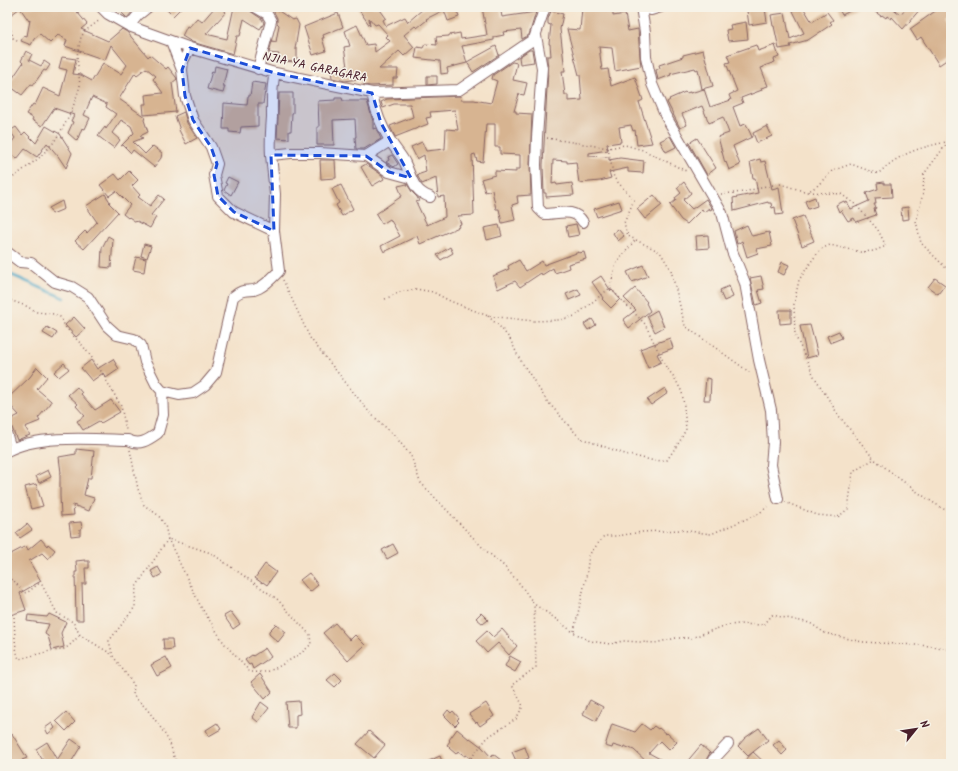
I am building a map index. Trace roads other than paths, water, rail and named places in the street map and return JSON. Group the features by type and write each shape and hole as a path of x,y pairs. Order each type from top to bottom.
{"street":[{"path":"129,26 138,15 148,7"},
{"path":"255,7 267,14 271,21 258,69"},
{"path":"545,7 536,36 542,68 536,165 538,208 544,214 567,212 575,214 580,216 583,222"},
{"path":"661,7 651,10 641,7 645,32 646,57 652,84 666,115 722,214 732,251 745,283 759,360 771,410 774,442 771,465 778,499"},
{"name":"NJIA YA GARAGARA","path":"104,10 129,26 190,48 275,74 372,93 459,90 531,42 536,36"},
{"path":"171,41 182,70"},
{"path":"190,48 183,61 182,70 185,96 193,120 211,147 217,164 214,175 218,196 234,212 274,231"},
{"path":"7,252 20,262 31,263 55,282 72,287 88,296 108,326 117,335 134,338 141,345 145,362 156,384 162,391 179,395 193,393 205,385 216,372 233,297 245,289 252,290 259,288 279,271 274,231 275,194 270,130 272,118 272,84 275,74"},
{"path":"372,93 374,106 390,141 405,162 411,178 421,194 430,197"},
{"path":"366,156 390,141"},
{"path":"271,155 312,153 366,156 389,172 411,178"},
{"path":"10,449 38,442 63,439 128,440 134,443 141,443 158,433 163,415 162,391"},
{"path":"712,764 713,760 728,744"}],"lane":[{"path":"7,427 10,449"}],"waterway":[{"path":"7,273 64,298"}]}
